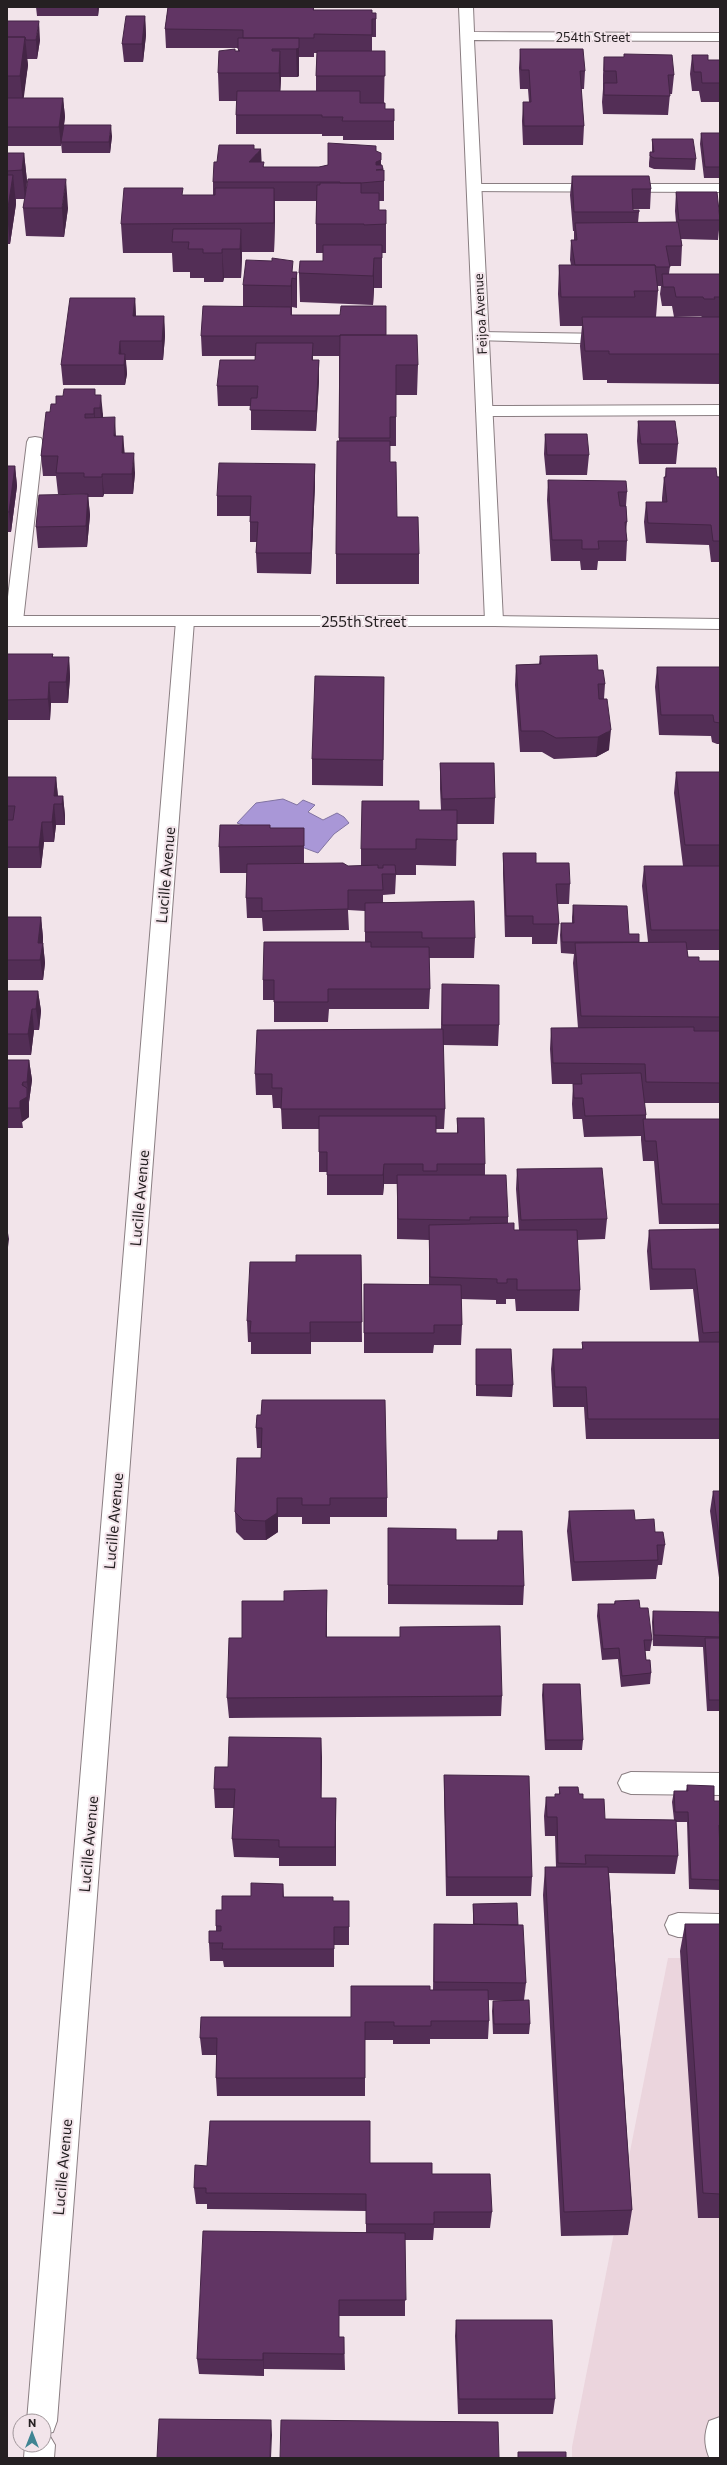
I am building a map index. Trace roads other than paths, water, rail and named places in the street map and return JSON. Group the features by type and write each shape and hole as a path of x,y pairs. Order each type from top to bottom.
{"street":[{"name":"Feijoa Avenue","path":"466,7 494,622"},
{"name":"254th Street","path":"467,36 720,37"},
{"path":"474,188 720,188"},
{"path":"481,337 625,339"},
{"path":"484,411 720,410"},
{"path":"10,622 35,442"},
{"name":"255th Street","path":"10,622 494,622 720,624"},
{"name":"Lucille Avenue","path":"43,2413 185,622"},
{"path":"631,1783 720,1784"},
{"path":"678,1925 720,1926"},
{"path":"720,2432 720,2446"}]}
